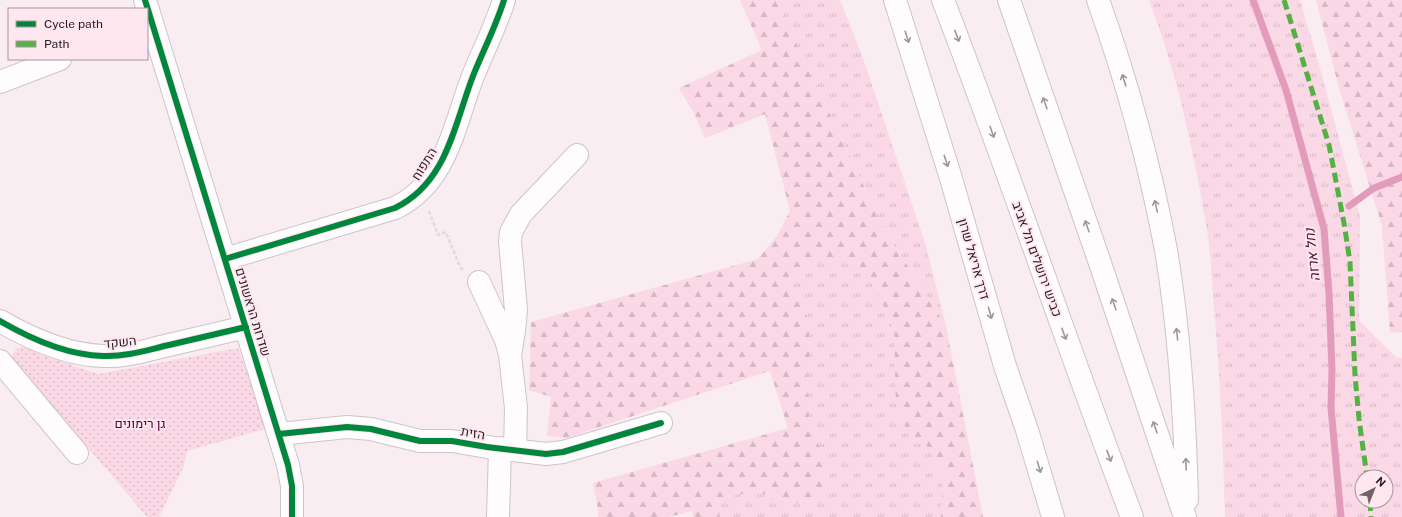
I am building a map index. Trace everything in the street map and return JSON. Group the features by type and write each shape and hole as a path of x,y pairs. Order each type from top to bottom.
{"main road":[{"name":"התפוח","path":"225,259 395,208 408,201 422,190 437,169 450,142 473,76 504,0"},
{"name":"דרך אריאל שרון","path":"895,0 950,175 1005,366 1027,430 1053,517"},
{"name":"כביש ירושלים תל אביב","path":"943,0 980,95 1041,271 1132,517"},
{"path":"1009,0 1186,517"},
{"path":"1098,0 1132,108 1166,252 1175,315 1181,379 1185,444 1186,517"},
{"name":"שדרות הראשונים","path":"150,24 279,434 291,476 292,517"},
{"path":"0,82 57,60"},
{"path":"510,355 516,310 510,241 511,232 521,214 577,155"},
{"path":"479,282 506,340 510,355 516,408 507,449"},
{"name":"השקד","path":"0,321 15,330 45,343 74,352 103,356 130,354 246,327"},
{"path":"0,361 77,453"},
{"name":"הזית","path":"279,434 347,427 371,429 420,441 452,441 546,454 564,452 661,423"},
{"name":"הזית","path":"498,517 507,449"}],"path":[{"path":"422,190 438,235 446,232 460,267 468,275 479,282"}],"green space":[{"path":"740,0 776,0 884,229 946,326 983,517 941,517 943,475 928,447 912,440 896,408 894,331 870,275 846,258 806,265 789,280 804,304 811,344 807,380 809,418 828,469 823,494 809,506 767,494 737,494 717,502 720,517 693,517 692,511 669,517 598,517 593,483 788,428 770,371 566,438 547,436 551,397 529,390 531,322 758,259 777,236 790,211 765,114 705,138 694,113 679,88 762,50"},
{"path":"776,0 840,0 863,58 926,246 946,326 884,229"},
{"path":"1149,0 1300,0 1360,217 1359,321 1396,357 1402,358 1402,517 1225,517 1219,379 1209,244 1191,146 1169,58"},
{"path":"1316,0 1402,0 1402,332 1390,333 1382,226 1339,88"},
{"path":"846,258 870,275 894,331 896,366 912,440 928,447 943,476 941,517 720,517 717,502 737,494 767,494 809,506 828,469 809,418 807,380 811,344 804,304 789,280 806,265"},
{"name":"גן רימונים","path":"24,347 44,356 99,374 238,348 268,428 187,451 183,468 159,517 147,517 11,357 17,348"}],"waterway":[{"name":"נחל ארזה","path":"1253,0 1286,90 1324,229 1329,293 1332,370 1331,408 1341,517"},
{"path":"1349,206 1374,188 1402,177"}],"marked path":[{"path":"1284,0 1329,145 1344,223 1350,262 1355,375 1366,469"},
{"path":"1370,509 1371,517"}],"cycle path":[{"path":"145,0 147,8"},
{"path":"225,259 395,208 413,197 426,184 438,168 446,151 454,133 473,76 504,0"},
{"path":"148,10 288,465 292,486 292,517"},
{"path":"0,321 36,340 49,345 76,353 103,356 136,353 246,327"},
{"path":"279,434 347,427 371,429 420,441 452,441 546,454 563,452 661,423"}]}
